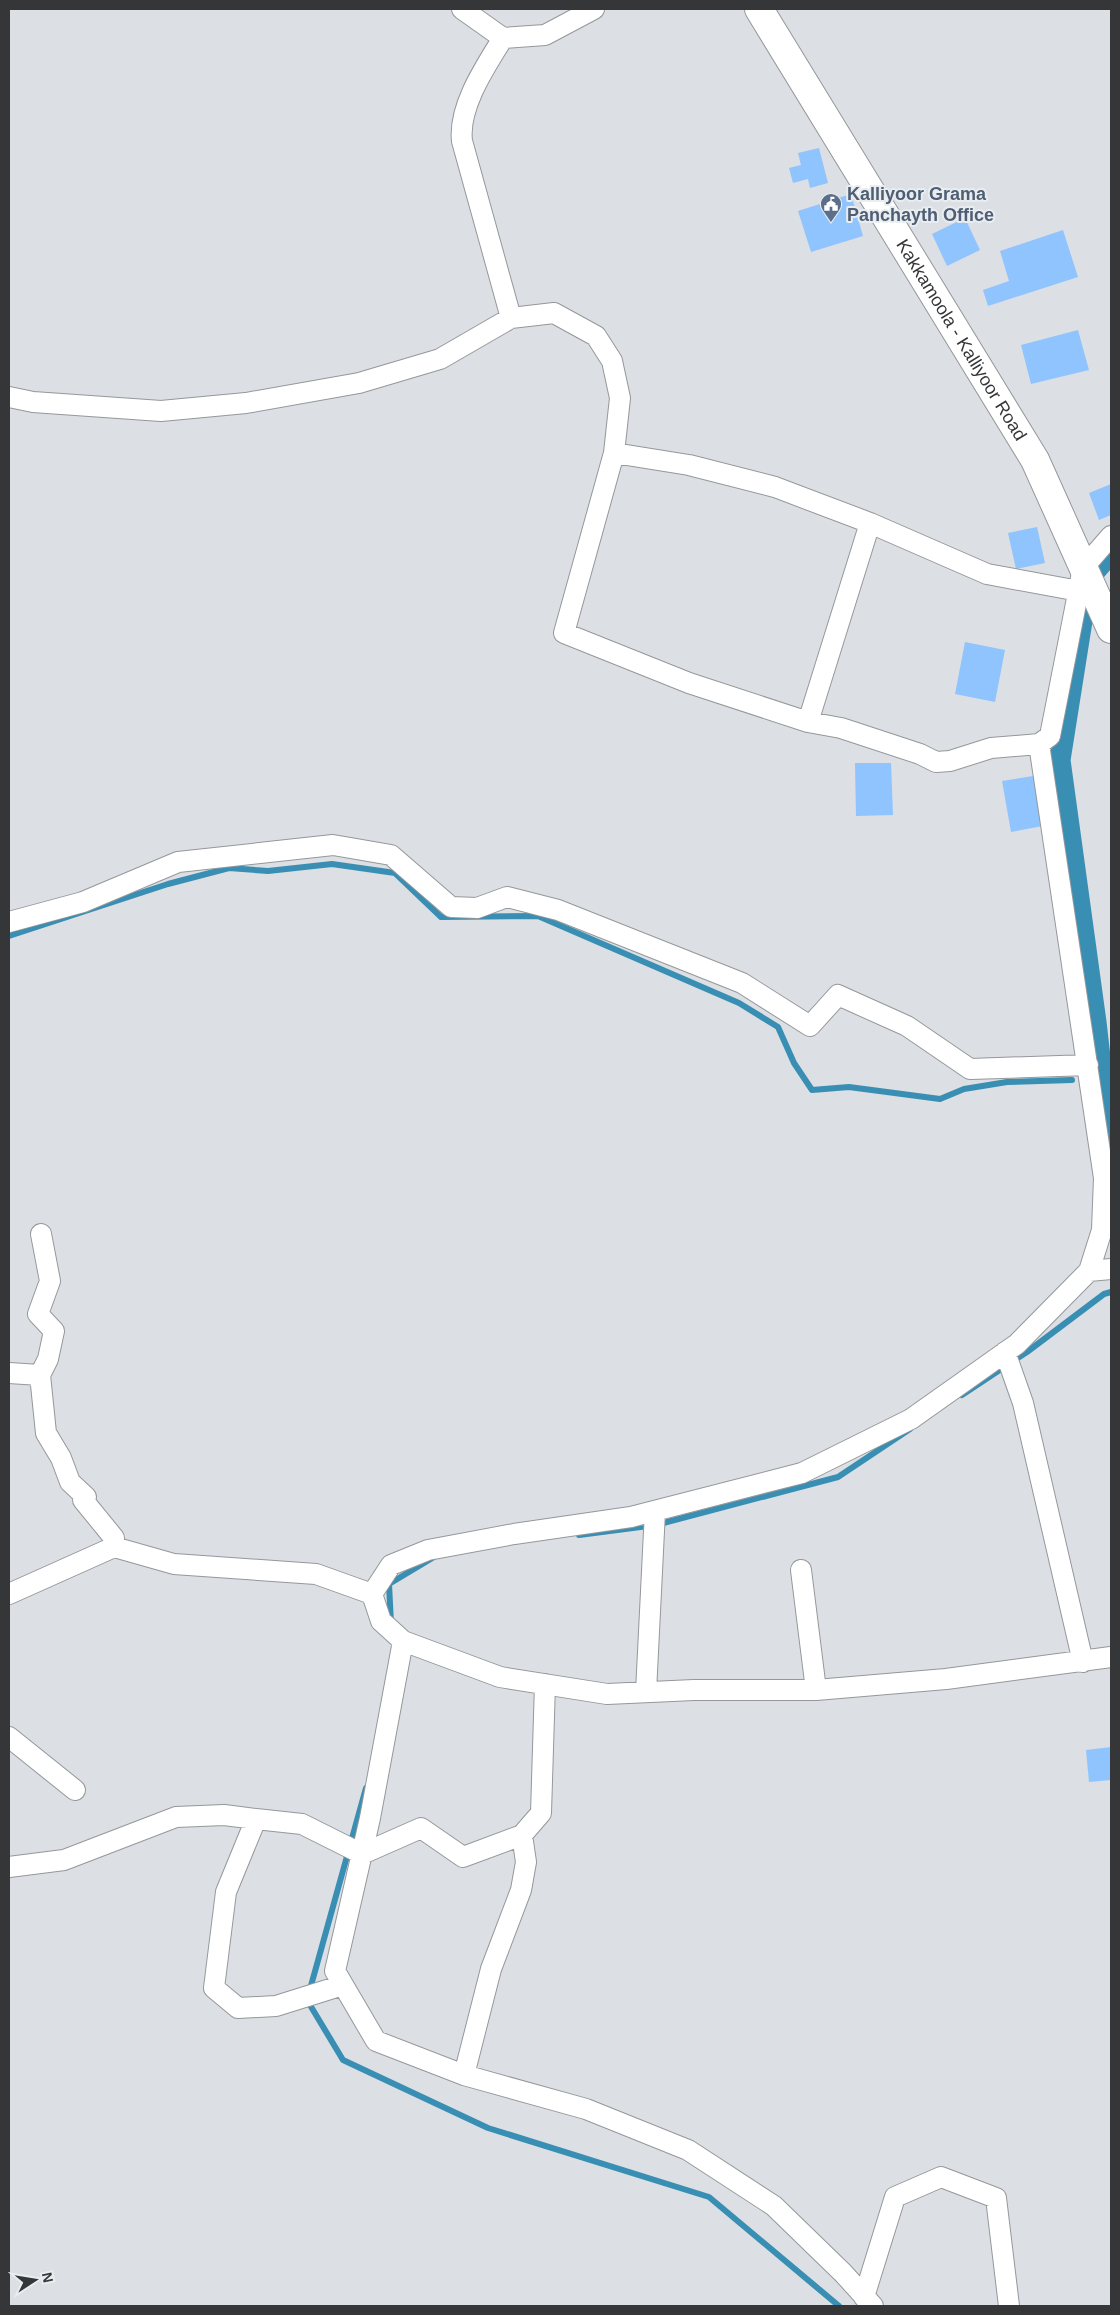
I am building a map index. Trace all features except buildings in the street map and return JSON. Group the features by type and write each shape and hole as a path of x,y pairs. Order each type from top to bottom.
{"main road":[{"name":"Kakkamoola - Kalliyoor Road","path":"759,9 1035,460 1081,580 1111,629"}],"street":[{"path":"462,9 503,38 545,35 594,9"},
{"path":"503,38 470,99 460,128 485,230 511,318"},
{"path":"9,397 33,402 161,411 246,403 359,383 440,359 511,318 554,313 596,336 612,361 620,398 614,453 564,633 689,683 808,722 841,728 920,754 936,762 950,761 991,748 1039,744 1050,736 1081,580 1111,536"},
{"path":"614,453 689,465 775,487 870,523 987,574 1081,580"},
{"path":"808,722 870,523"},
{"path":"372,1594 391,1565 428,1550 514,1534 631,1517 802,1473 911,1419 1017,1344 1089,1272 1102,1230 1104,1178 1039,744"},
{"path":"9,922 83,902 178,862 332,845 390,855 451,907 477,908 507,897 558,910 742,983 810,1026 838,995 908,1026 970,1069 1088,1065"},
{"path":"41,1234 50,1282 38,1314 54,1331 48,1359 40,1375 46,1433 61,1458 70,1482 86,1497 83,1500 114,1538 114,1547"},
{"path":"1089,1272 1111,1269"},
{"path":"1005,1353 1023,1403 1083,1662"},
{"path":"9,1373 40,1375"},
{"path":"646,1692 655,1512"},
{"path":"9,1594 114,1547 174,1564 316,1574 372,1594"},
{"path":"801,1570 816,1690"},
{"path":"372,1594 381,1621 403,1642 500,1677 607,1694 816,1690 946,1679 1111,1657"},
{"path":"403,1642 336,1971 376,2041 464,2075 586,2109 688,2150 774,2206 868,2302"},
{"path":"361,1854 420,1828 463,1857 522,1835 540,1813 545,1684"},
{"path":"9,1737 75,1790"},
{"path":"9,1867 64,1860 176,1817 224,1815 302,1824 361,1854"},
{"path":"256,1819 226,1892 214,1988 238,2008 276,2006 343,1985"},
{"path":"464,2075 490,1969 521,1890 526,1862 522,1835"},
{"path":"868,2302 895,2197 941,2177 996,2198 1009,2306"}],"waterway":[{"path":"1092,575 1111,553"},
{"path":"1085,602 1060,760 1096,1022 1111,1154"},
{"path":"9,936 168,884 229,868 268,871 332,864 395,873 441,917 538,916 739,1003 778,1027 794,1063 812,1090 849,1087 940,1099 964,1089 1007,1082 1072,1080"},
{"path":"962,1395 1027,1352 1104,1294 1111,1292"},
{"path":"579,1535 656,1525 838,1477 910,1429"},
{"path":"391,1624 389,1584 434,1557"},
{"path":"366,1788 307,2000 343,2060 488,2128 709,2197 839,2306"}],"place":[{"name":"Kalliyoor Grama Panchayth Office","path":"831,223"}]}
